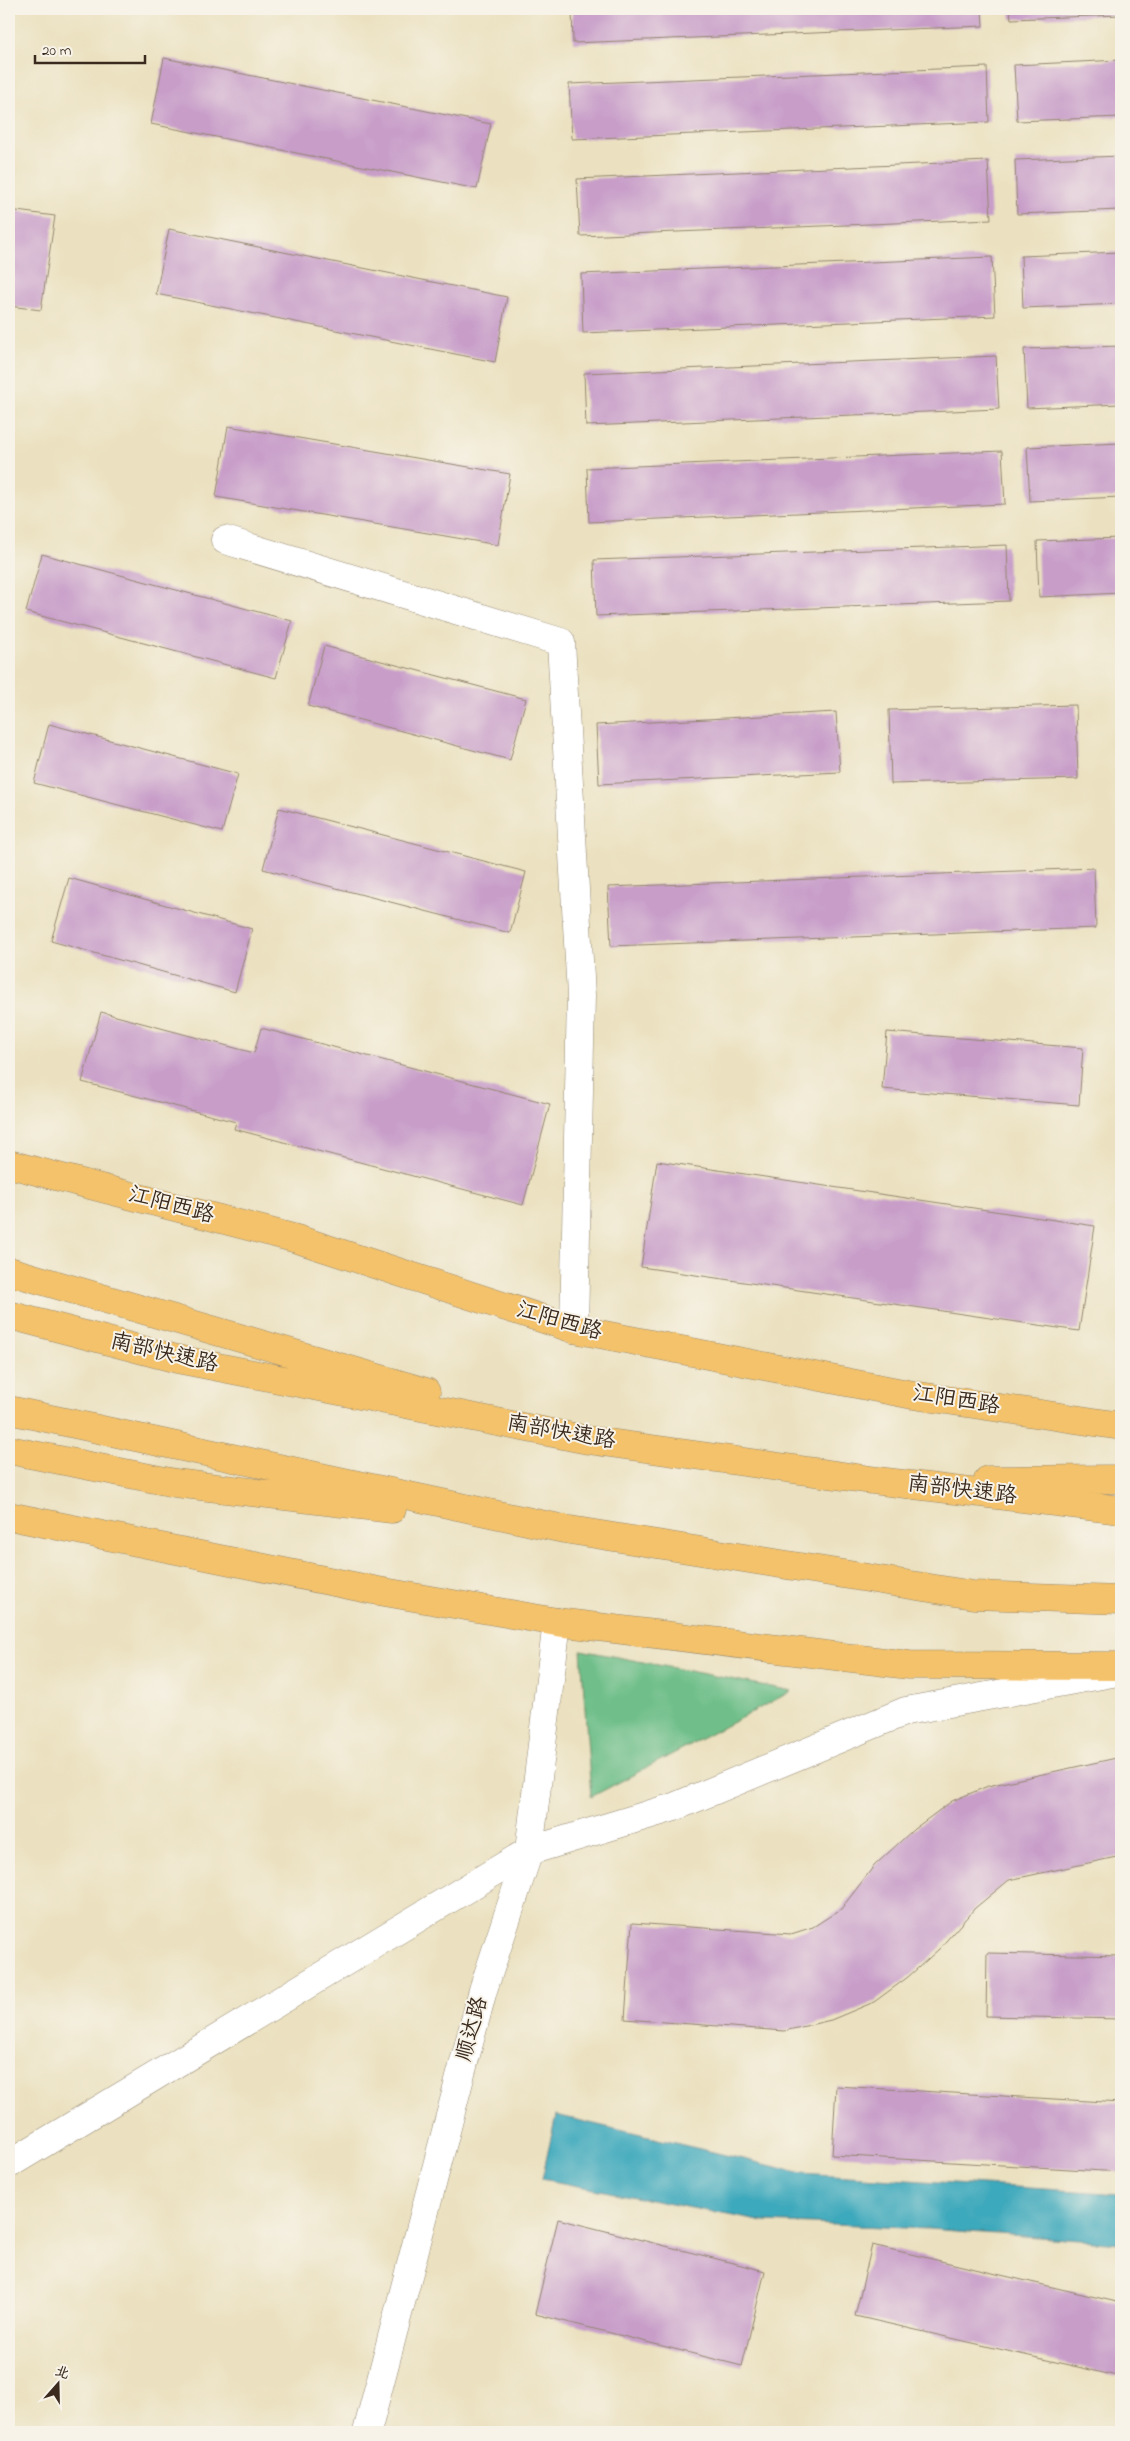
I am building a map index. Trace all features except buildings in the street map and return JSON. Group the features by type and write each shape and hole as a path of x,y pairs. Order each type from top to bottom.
{"main road":[{"name":"江阳西路","path":"9,1164 297,1239 574,1329 913,1395 1121,1426"},
{"path":"9,1270 588,1440"},
{"name":"南部快速路","path":"9,1315 177,1359 588,1440 870,1480 1121,1510"},
{"path":"9,1410 564,1529"},
{"path":"9,1450 175,1482 564,1529 973,1595 1121,1600"},
{"path":"870,1480 1121,1479"},
{"path":"9,1516 373,1590 557,1622 909,1665 1121,1666"}],"street":[{"path":"225,540 561,642 581,995 574,1329"},
{"name":"顺达路","path":"367,2432 483,1990 529,1852 557,1622"},
{"path":"9,2164 529,1852 674,1807 906,1711 1121,1671"}],"green space":[{"path":"581,1650 792,1691 591,1797"}],"water":[{"path":"556,2115 802,2173 1121,2194 1121,2243 928,2229 764,2222 542,2179"}]}
